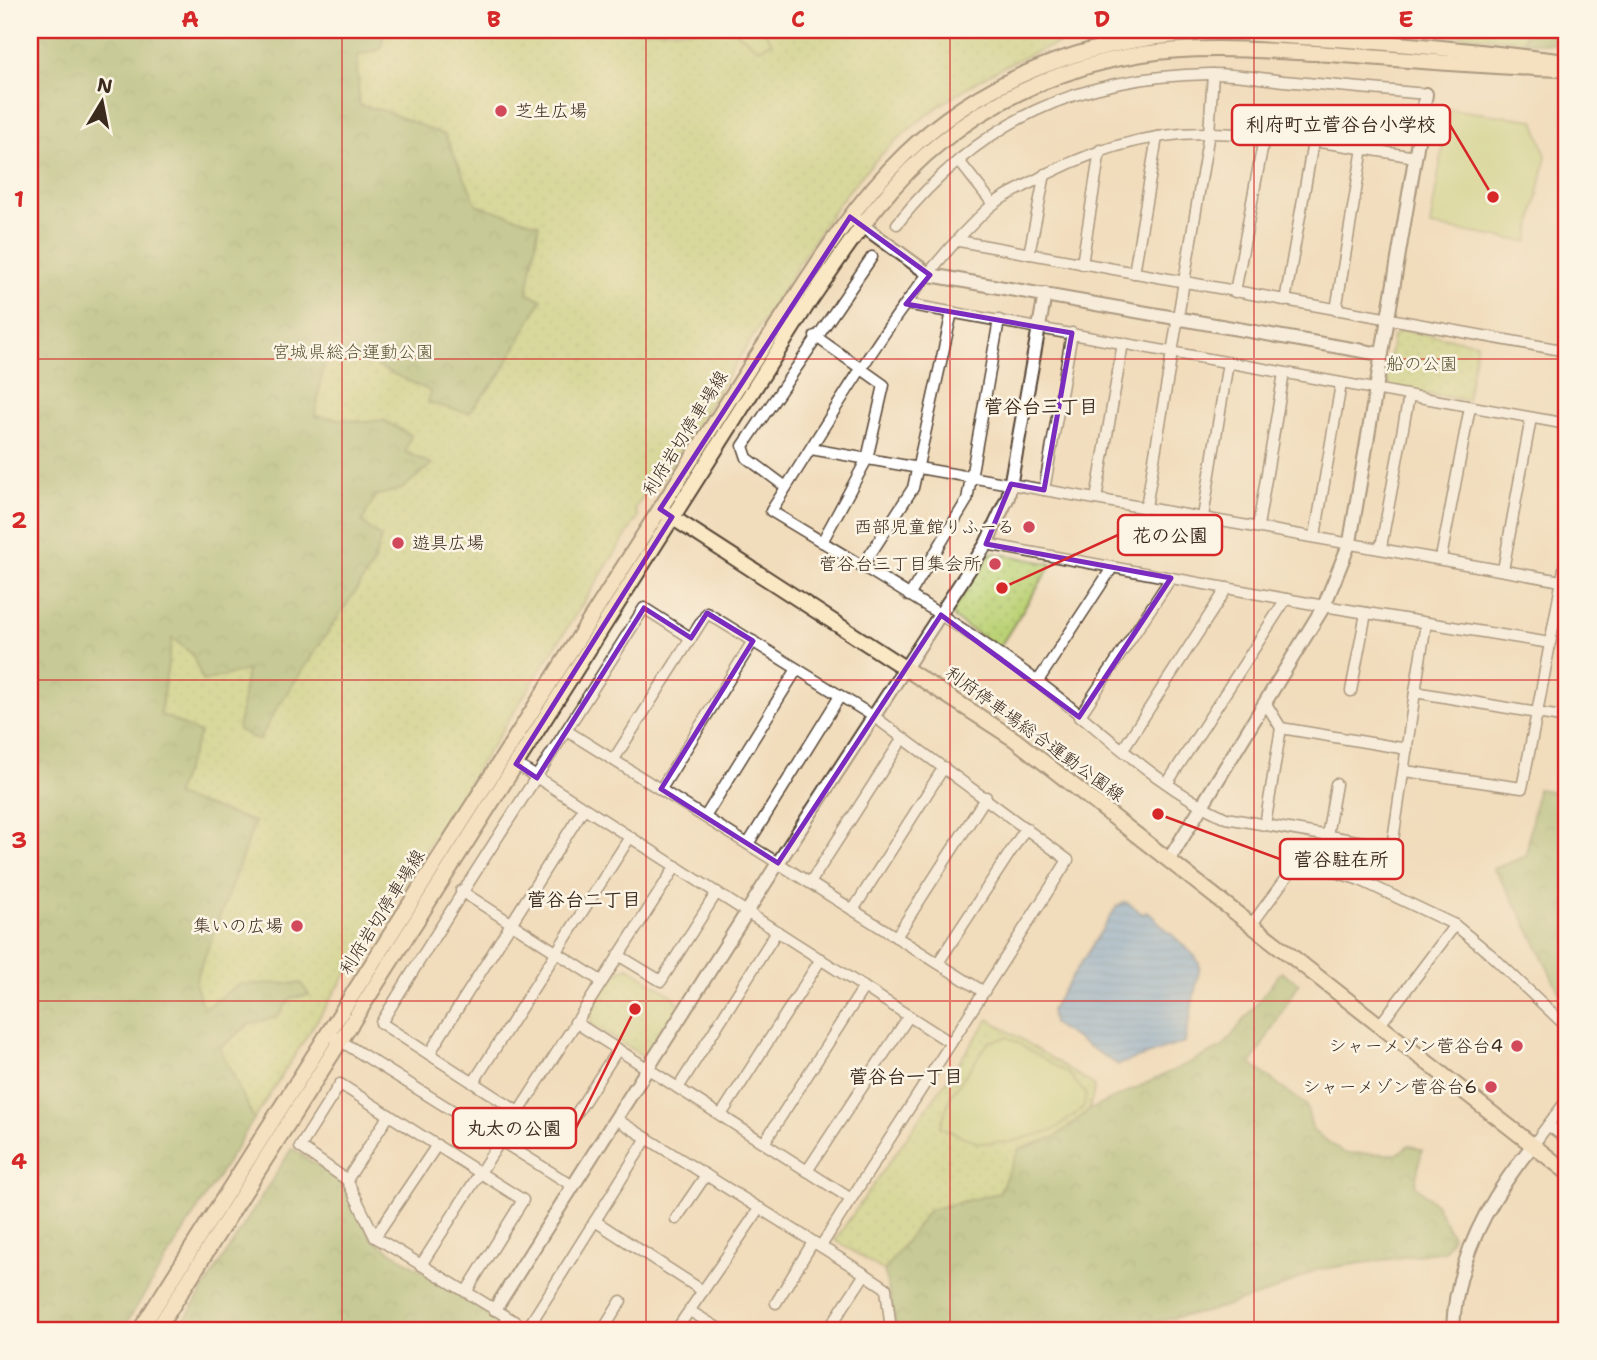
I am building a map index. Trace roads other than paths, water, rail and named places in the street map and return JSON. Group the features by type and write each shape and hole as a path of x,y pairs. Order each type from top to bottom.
{"main road":[{"name":"利府岩切停車場線","path":"157,1330 334,1037 666,513 856,221 876,184 937,125 1009,80 1060,58 1103,46 1193,33 1362,40 1567,62"},
{"name":"利府岩切停車場線","path":"856,221 939,143 981,113 1058,76 1114,59 1176,51 1248,49 1462,66 1567,70"},
{"name":"利府岩切停車場線","path":"140,1330 516,764 666,513"},
{"name":"利府停車場総合運動公園線","path":"666,513 1014,739 1170,858 1379,1026 1567,1172"}],"street":[{"path":"1146,507 1209,133 1213,74"},
{"path":"897,224 915,201 1004,125 1074,93 1123,82 1213,74 1426,94 1350,541 1324,606 1170,858"},
{"path":"1415,157 1313,142 1209,133 1157,137 1100,150 1045,174 993,204 958,241 906,304 771,511 941,615 1038,681 1079,717 1202,808 1226,818 1327,836 1392,847 1426,623"},
{"path":"1134,273 1157,137"},
{"path":"1235,292 1264,138"},
{"path":"1285,301 1313,142"},
{"path":"1336,310 1363,149"},
{"path":"1082,264 1100,150"},
{"path":"959,161 993,204"},
{"path":"1030,254 1045,174"},
{"path":"856,221 930,275 1380,354"},
{"path":"958,241 1567,351"},
{"path":"786,487 747,458 743,446 815,336 872,257"},
{"path":"495,1309 778,863 876,718 986,544 1001,515 1011,484 1045,294"},
{"path":"906,304 1039,326 1567,424"},
{"path":"862,567 913,488 952,312"},
{"path":"909,596 967,500 999,320"},
{"path":"1044,490 1072,333"},
{"path":"815,336 884,385 867,459 822,542"},
{"path":"1096,499 1123,343"},
{"path":"1203,517 1228,362"},
{"path":"1258,526 1284,373"},
{"path":"1315,536 1341,384"},
{"path":"1381,547 1409,396"},
{"path":"1441,558 1470,407"},
{"path":"1503,570 1531,418"},
{"path":"811,449 1350,541 1565,581"},
{"path":"986,544 1324,606 1550,643"},
{"path":"1405,771 1522,788 1565,581 1567,552"},
{"path":"1038,681 1112,568"},
{"path":"1079,717 1171,578"},
{"path":"1122,749 1227,588"},
{"path":"1168,782 1286,599"},
{"path":"618,1049 560,1139 381,1023 461,891 537,778 644,608 691,638"},
{"path":"614,760 707,613 876,718 1068,860 851,1199 776,1303"},
{"path":"1352,691 1366,613"},
{"path":"661,789 753,641"},
{"path":"705,817 797,669"},
{"path":"1415,692 1567,718"},
{"path":"748,844 840,696"},
{"path":"1265,702 1281,728 1265,825"},
{"path":"1281,728 1407,749"},
{"path":"567,731 984,992"},
{"path":"810,883 903,737"},
{"path":"516,764 951,1043"},
{"path":"853,910 944,767"},
{"path":"1327,836 1336,784"},
{"path":"896,937 986,797"},
{"path":"429,1054 584,808"},
{"path":"938,963 1026,828"},
{"path":"473,1083 629,837"},
{"path":"1252,924 1299,860 1360,880 1455,925 1490,954 1567,1027"},
{"path":"421,1265 676,866"},
{"path":"461,891 601,981"},
{"path":"618,955 661,981 717,892"},
{"path":"1379,1026 1455,925"},
{"path":"678,1088 777,931"},
{"path":"721,1115 821,959"},
{"path":"764,1143 864,987"},
{"path":"807,1171 909,1016"},
{"path":"575,1022 851,1199"},
{"path":"334,1037 573,1186"},
{"path":"466,1292 523,1200 340,1084 300,1147 347,1180 375,1237 528,1330 647,1138"},
{"path":"1453,1330 1460,1283 1489,1205 1567,1100"},
{"path":"347,1180 389,1115"},
{"path":"616,1119 886,1288 891,1330"},
{"path":"1548,1125 1567,1139"},
{"path":"375,1237 436,1145"},
{"path":"676,1219 706,1175"},
{"path":"676,1330 760,1209"},
{"path":"595,1221 703,1291"},
{"path":"828,1330 865,1274"},
{"path":"603,1330 621,1301"},
{"path":"690,1311 721,1330"}],"water":[{"path":"1126,902 1143,914 1147,911 1195,956 1200,966 1185,1042 1118,1065 1053,1024 1051,1010 1117,906"}],"place":[{"name":"芝生広場","path":"501,111"},
{"name":"利府町立菅谷台小学校","path":"1493,197"},
{"name":"西部児童館りふーる","path":"1029,527"},
{"name":"遊具広場","path":"398,543"},
{"name":"菅谷台三丁目集会所","path":"995,564"},
{"name":"花の公園","path":"1002,588"},
{"name":"菅谷駐在所","path":"1158,814"},
{"name":"集いの広場","path":"297,926"},
{"name":"丸太の公園","path":"635,1009"},
{"name":"シャーメゾン菅谷台4","path":"1517,1046"},
{"name":"シャーメゾン菅谷台6","path":"1491,1087"}],"district":[{"name":"菅谷台三丁目","path":"1041,406"},
{"name":"菅谷台二丁目","path":"584,899"},
{"name":"菅谷台一丁目","path":"906,1076"}],"park label":[{"name":"宮城県総合運動公園","path":"353,352"},
{"name":"船の公園","path":"1422,364"}]}
